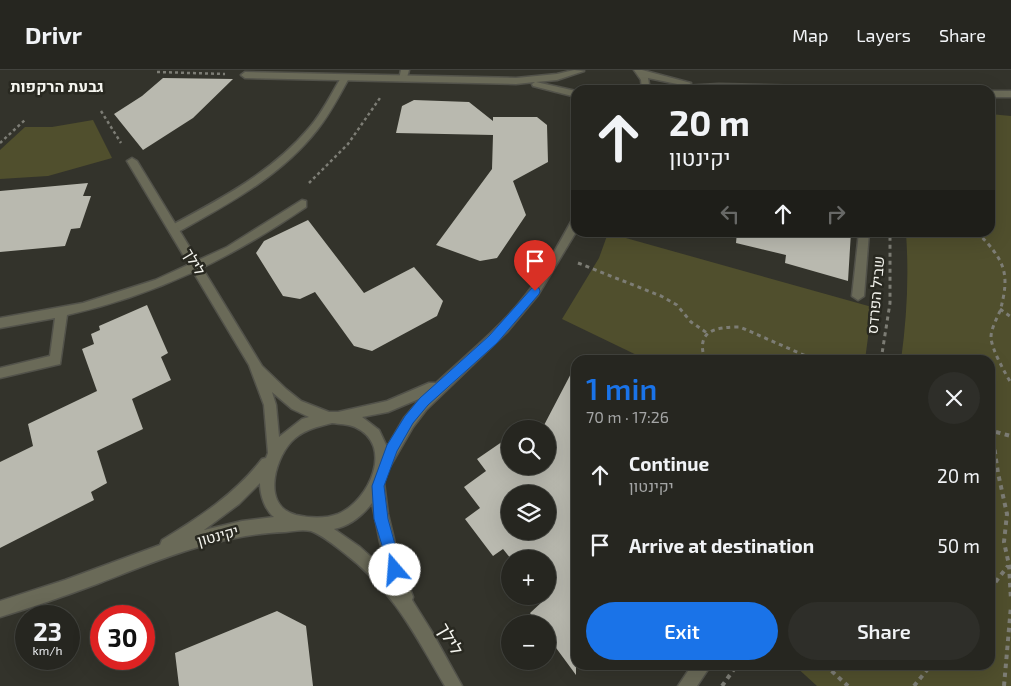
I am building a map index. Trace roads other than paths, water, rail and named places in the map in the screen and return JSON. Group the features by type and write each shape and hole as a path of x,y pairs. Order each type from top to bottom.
{"street":[{"path":"516,82 557,77 580,70"},
{"path":"575,85 574,80 580,70"},
{"path":"636,70 679,82 710,85"},
{"path":"636,70 645,80 646,85"},
{"path":"245,75 345,78 404,74 516,82 571,91"},
{"path":"174,229 229,199 291,154 319,124 345,78"},
{"path":"995,94 1011,94"},
{"name":"לילך","path":"132,160 255,363 278,390 293,403 310,412 336,417"},
{"path":"0,323 109,301 198,268 246,242 302,204"},
{"path":"450,378 407,399 361,413 316,419 300,426 285,437 272,455 267,468 266,486 275,508 288,519 310,525 334,522 353,514 367,501 380,479 392,448 409,420 432,393 450,378 505,327 526,303 558,256 571,232"},
{"path":"858,296 864,237"},
{"path":"0,374 56,360 62,312"},
{"name":"לילך","path":"255,363 270,405 272,455"},
{"path":"336,417 358,422 376,437 382,451 380,479"},
{"name":"יקינטון","path":"133,562 169,544 224,508 252,483 272,455"},
{"name":"לילך","path":"380,479 380,513 387,545 411,611"},
{"name":"יקינטון","path":"0,609 41,597 133,562 232,531 266,525 310,525"},
{"name":"לילך","path":"310,525 336,536 385,579 411,611 454,686"},
{"path":"686,686 699,670"}],"district":[{"name":"גבעת הרקפות","path":"57,86"}]}
